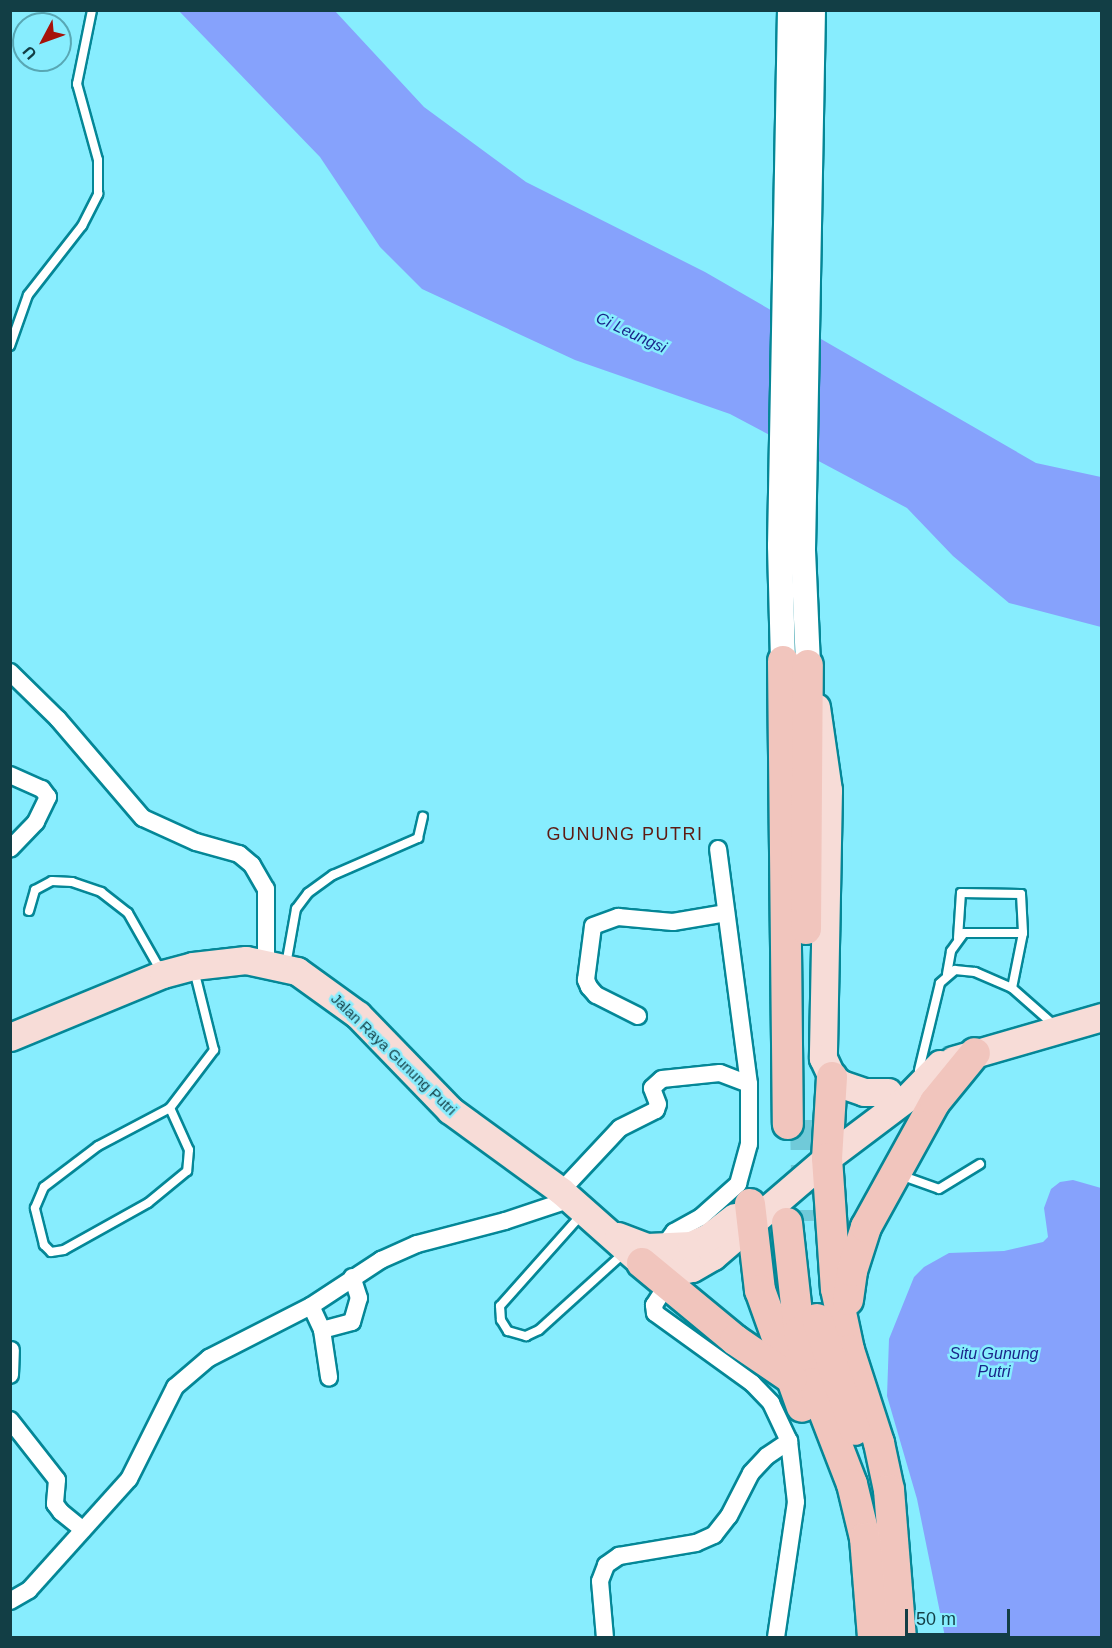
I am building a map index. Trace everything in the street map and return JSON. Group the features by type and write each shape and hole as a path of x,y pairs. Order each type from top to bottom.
{"highway":[{"path":"795,663 796,1122"},
{"path":"849,1350 852,1271 866,1227 935,1102 975,1053"},
{"path":"832,1077 828,1148 836,1289 849,1350 879,1443 889,1490 891,1545 901,1638"},
{"path":"750,1214 760,1290 868,1581"},
{"path":"873,1638 865,1538 852,1484 813,1383 799,1332 797,1222 820,1335 868,1462 891,1545"},
{"path":"636,1249 667,1285 735,1340 792,1379"}],"main road":[{"path":"795,663 828,790 823,1058 832,1077 864,1092 888,1092"},
{"name":"Jalan Raya Gunung Putri","path":"10,1037 163,974 193,966 246,960 276,966 326,989 358,1015 450,1110 636,1249"},
{"path":"636,1249 661,1271 692,1268 888,1092 930,1067 1101,1017"},
{"path":"828,1148 908,1097 930,1067"}],"street":[{"path":"790,10 800,51 792,548 795,663"},
{"path":"800,51 813,10"},
{"path":"10,672 58,719 143,818 196,842 239,854 252,865 267,889 276,966"},
{"path":"10,775 42,789 48,797 36,822 10,849"},
{"path":"636,1249 701,1217 738,1184 749,1144 748,1084 718,849"},
{"path":"638,1016 596,995 585,980 593,926 618,917 673,922 726,913"},
{"path":"10,1601 29,1590 134,1473 175,1387 184,1377 222,1349 311,1306 352,1277 417,1244 572,1200 620,1128 656,1110 658,1104 652,1088 662,1079 720,1073 748,1084"},
{"path":"322,1330 349,1324 354,1318 360,1298 352,1277"},
{"path":"667,1285 654,1305 655,1313 752,1383 771,1403 789,1441 796,1502 776,1638"},
{"path":"311,1306 322,1330 329,1377"},
{"path":"10,1376 11,1350"},
{"path":"10,1420 57,1480 55,1504 82,1530"},
{"path":"604,1638 600,1581 606,1565 620,1556 696,1543 714,1535 729,1516 751,1473 767,1456 789,1441"}],"lane":[{"path":"10,346 28,296 82,226 99,194 98,160 77,84 92,10"},
{"path":"276,966 288,942 296,909 308,893 333,875 418,838 423,817"},
{"path":"29,912 35,890 52,881 72,882 100,892 128,913 163,974"},
{"path":"930,1067 937,994 947,975 951,951 958,938 959,896 963,891 1021,894 1023,933 1012,988"},
{"path":"958,938 970,931 1023,933"},
{"path":"170,1108 189,1150 187,1171 148,1203 64,1250 51,1252 44,1245 34,1208 44,1187 98,1146 170,1108 214,1050 209,1022 193,966"},
{"path":"947,975 955,970 975,972 1012,988 1059,1030"},
{"path":"895,1173 939,1189 980,1164"},
{"path":"572,1200 500,1306 501,1320 508,1330 526,1336 540,1330 636,1249"}],"water":[{"name":"Ci Leungsi","path":"179,11 335,11 424,107 526,182 705,272 1036,463 1101,477 1101,627 1009,603 953,556 907,508 730,414 575,360 422,289 380,247 320,157"},
{"name":"Situ Gunung Putri","path":"1073,1180 1101,1188 1101,1637 945,1637 917,1499 887,1396 889,1339 914,1277 924,1267 949,1253 1004,1251 1043,1242 1048,1237 1044,1208 1051,1189 1060,1182"}],"tunnel":[{"path":"805,1120 807,1221"}],"district":[{"name":"GUNUNG PUTRI","path":"625,834"}]}
